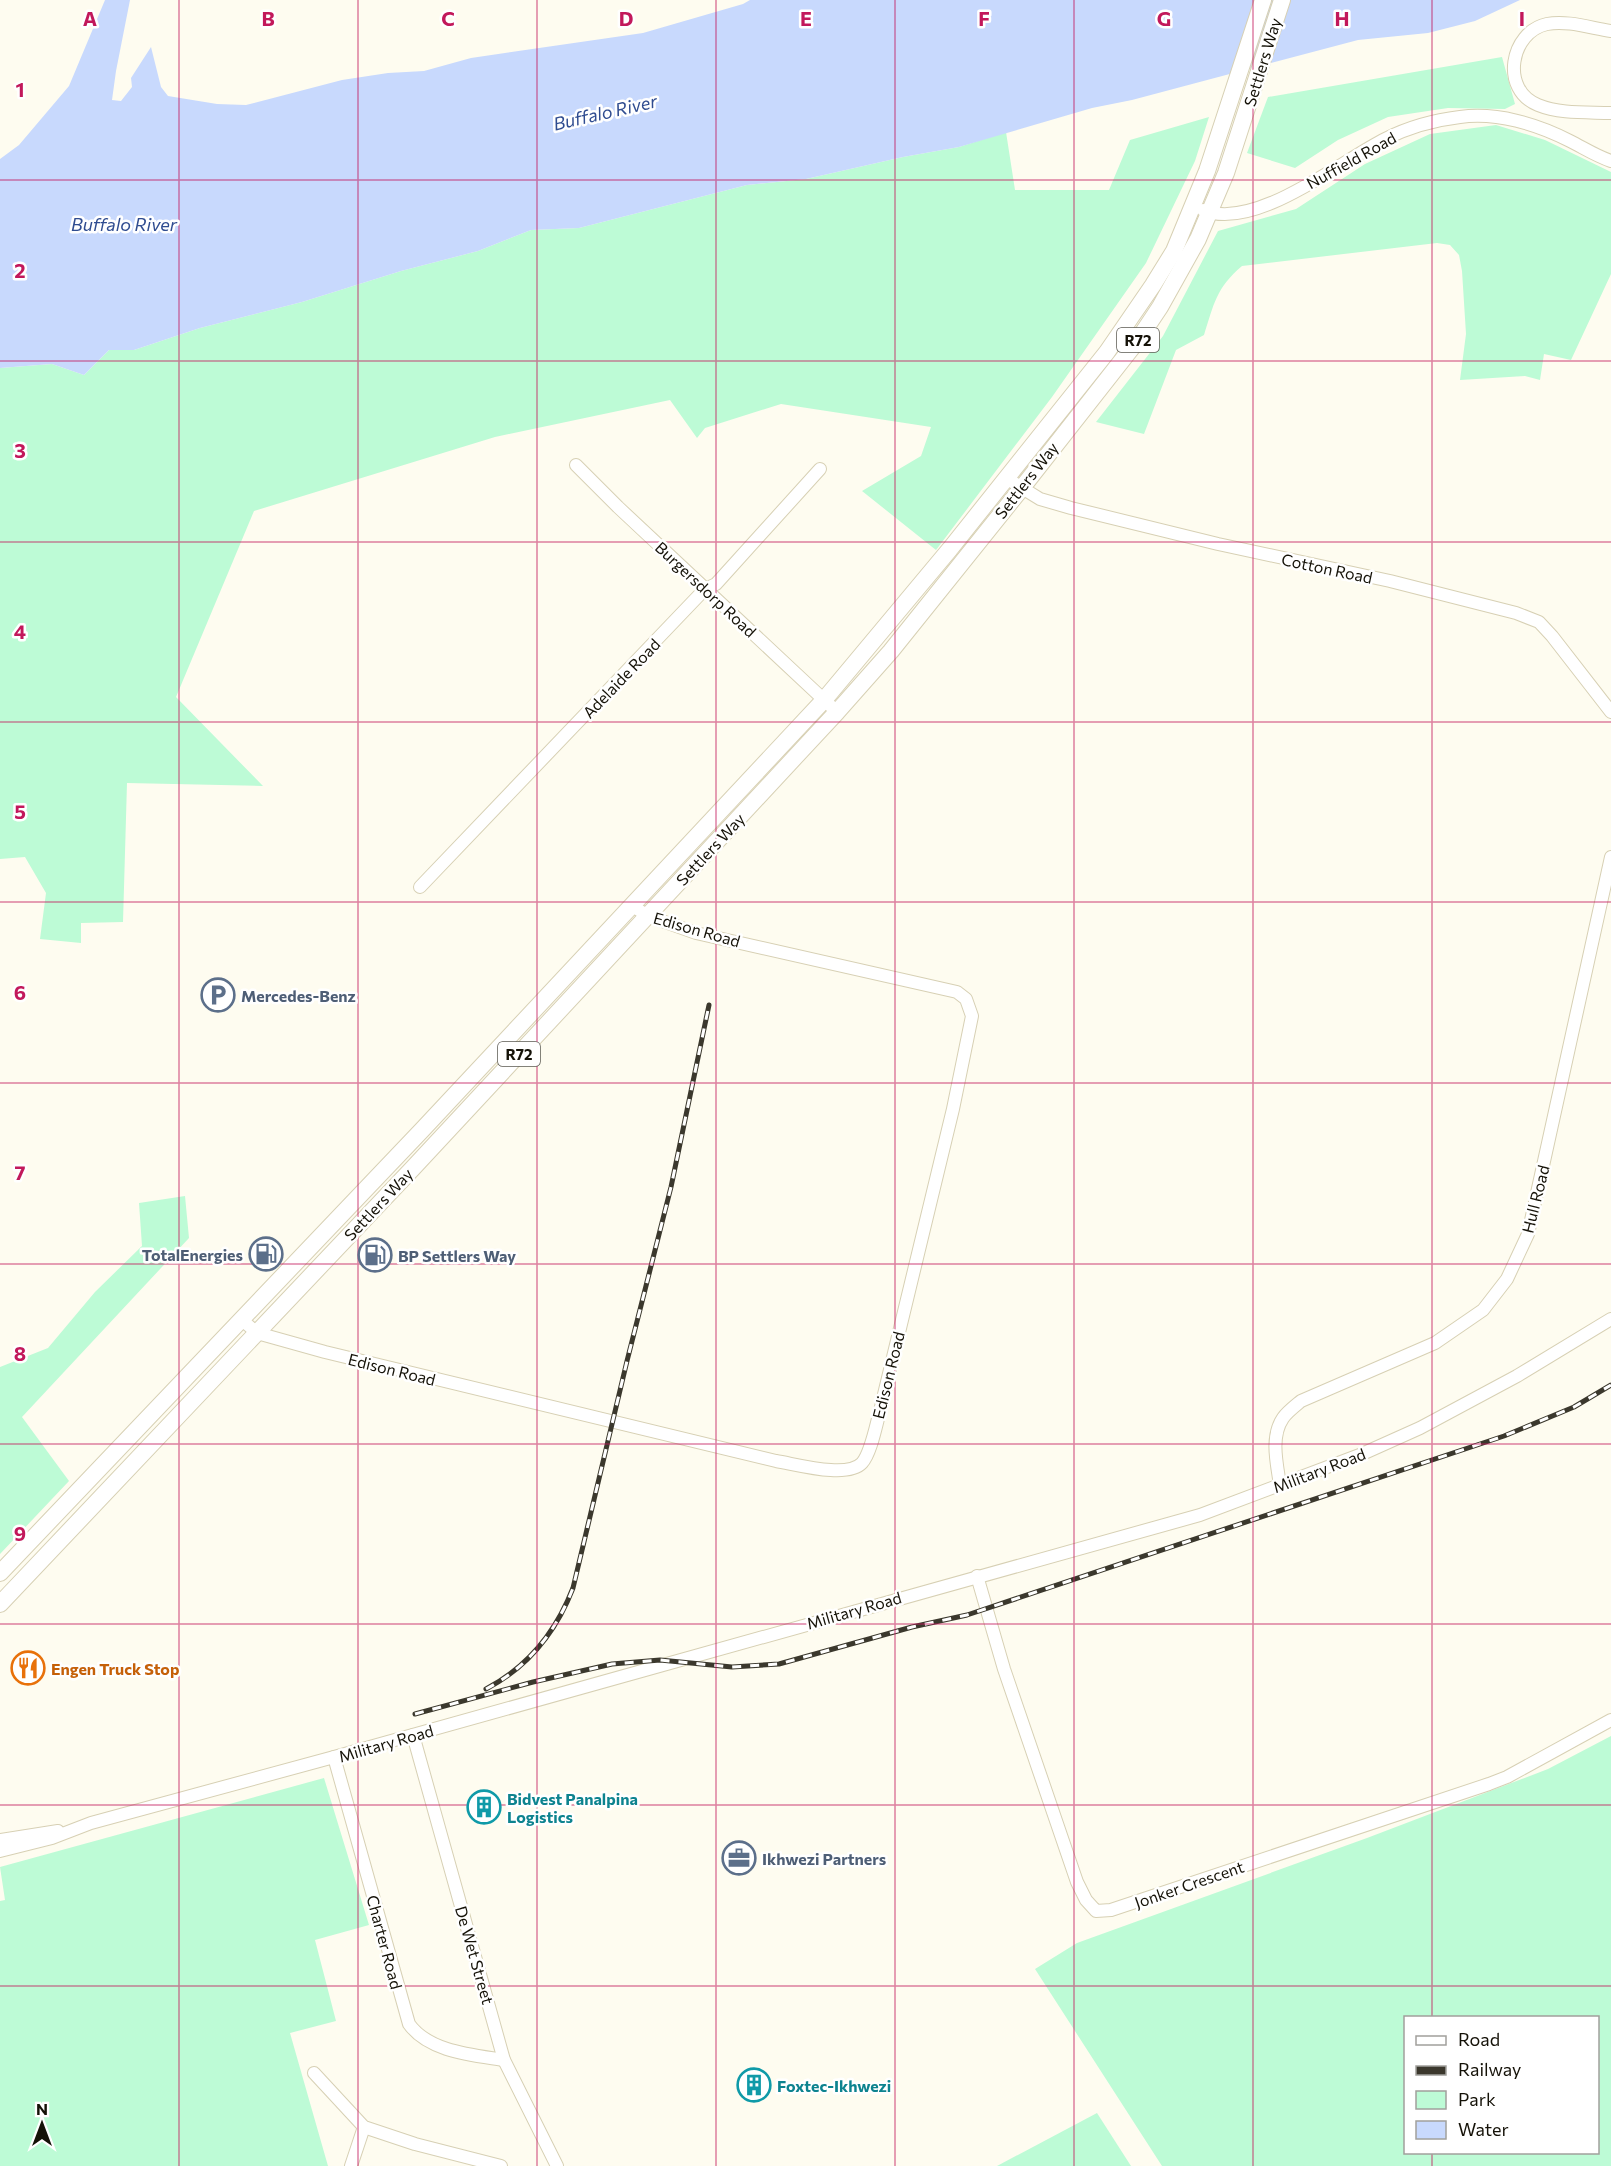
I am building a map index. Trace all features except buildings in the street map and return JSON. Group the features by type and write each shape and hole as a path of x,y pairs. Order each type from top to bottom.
{"main road":[{"name":"Settlers Way","path":"0,1604 257,1333 837,712 891,651 1021,489 1138,340 1188,258 1201,210 1208,171 1263,0"},
{"name":"Settlers Way","path":"0,1574 422,1130 824,700 943,558 1128,322 1226,173 1282,0"}],"street":[{"path":"1611,31 1559,23 1539,27 1525,35 1514,60 1514,69 1519,87 1536,104 1556,110 1611,113"},
{"name":"Nuffield Road","path":"1201,210 1232,213 1276,201 1385,139 1429,122 1462,116 1494,117 1532,125 1611,161"},
{"name":"Burgersdorp Road","path":"576,465 705,590 837,712"},
{"name":"Adelaide Road","path":"420,887 705,590 716,584 820,469"},
{"name":"Cotton Road","path":"1006,478 1040,499 1071,508 1218,544 1390,581 1524,616 1539,622 1552,636 1611,712"},
{"name":"Hull Road","path":"1280,1485 1276,1454 1277,1432 1283,1417 1301,1401 1435,1342 1483,1310 1507,1279 1528,1234 1611,857"},
{"name":"Edison Road","path":"241,1319 257,1333 363,1362 776,1461 845,1471 861,1464 868,1452 880,1411 953,1108 972,1016 969,1003 957,992 696,933 648,916 631,905"},
{"name":"Military Road","path":"0,1851 37,1843 91,1823 1200,1515 1362,1454 1420,1428 1526,1370 1611,1319"},
{"name":"Jonker Crescent","path":"977,1576 1004,1669 1071,1864 1086,1900 1096,1911 1111,1910 1498,1781 1611,1720"},
{"name":"De Wet Street","path":"413,1735 504,2060 557,2166"},
{"name":"Charter Road","path":"334,1757 409,2024 420,2037 429,2042 469,2054 504,2060"},
{"name":"Military Road","path":"0,1840 69,1831"},
{"path":"314,2073 363,2127 415,2144 501,2166"},
{"path":"351,2166 363,2127"}],"green space":[{"path":"1502,57 1515,104 1505,109 1448,108 1388,117 1338,140 1295,168 1247,153 1268,97"},
{"path":"1209,117 1195,161 1146,263 1052,397 936,550 862,491 921,456 931,427 781,404 705,428 697,438 670,400 495,437 254,511 176,697 263,786 127,783 123,922 81,923 81,943 40,939 46,893 25,857 0,859 0,368 52,364 84,375 109,350 134,350 200,328 302,302 401,271 478,251 531,230 579,228 747,185 806,179 959,147 1006,132 1015,190 1109,190 1130,140"},
{"path":"1496,125 1545,140 1611,172 1611,274 1571,360 1544,354 1540,380 1525,376 1460,380 1466,334 1462,271 1459,255 1450,245 1437,243 1242,266 1221,289 1204,335 1176,350 1144,434 1096,422 1163,336 1218,231 1296,209 1365,164 1430,134"},
{"path":"185,1196 189,1238 22,1417 69,1481 0,1554 0,1367 48,1348 95,1292 142,1246 139,1203"},
{"path":"1611,1736 1611,2166 1162,2166 1035,1969 1077,1943 1367,1838 1548,1769"},
{"path":"324,1778 369,1925 315,1940 336,2021 290,2033 328,2166 0,2166 0,1901 5,1900 0,1867"},
{"path":"1097,2113 1131,2166 997,2166"}],"water":[{"name":"Buffalo River","path":"105,0 130,0 112,100 121,101 132,87 131,78 151,47 161,87 168,96 217,104 246,105 342,80 388,73 424,71 471,58 643,33 750,0 1520,0 1475,21 1428,33 1358,40 1132,100 1092,108 959,147 806,179 747,185 579,228 531,230 478,251 401,271 302,302 200,328 134,350 109,350 84,375 52,364 0,368 0,159 19,145 69,86"}],"railway":[{"path":"486,1689 515,1670 539,1647 558,1619 573,1588 671,1187 709,1005"},
{"path":"415,1714 533,1682 612,1664 660,1660 732,1667 779,1664 912,1627 967,1615 1504,1436 1574,1407 1611,1385"}],"place":[{"name":"Mercedes-Benz","path":"218,995"},
{"name":"TotalEnergies","path":"266,1254"},
{"name":"BP Settlers Way","path":"375,1255"},
{"name":"Engen Truck Stop","path":"28,1668"},
{"name":"Bidvest Panalpina Logistics","path":"484,1807"},
{"name":"Ikhwezi Partners","path":"739,1858"},
{"name":"Foxtec-Ikhwezi","path":"754,2085"}]}
